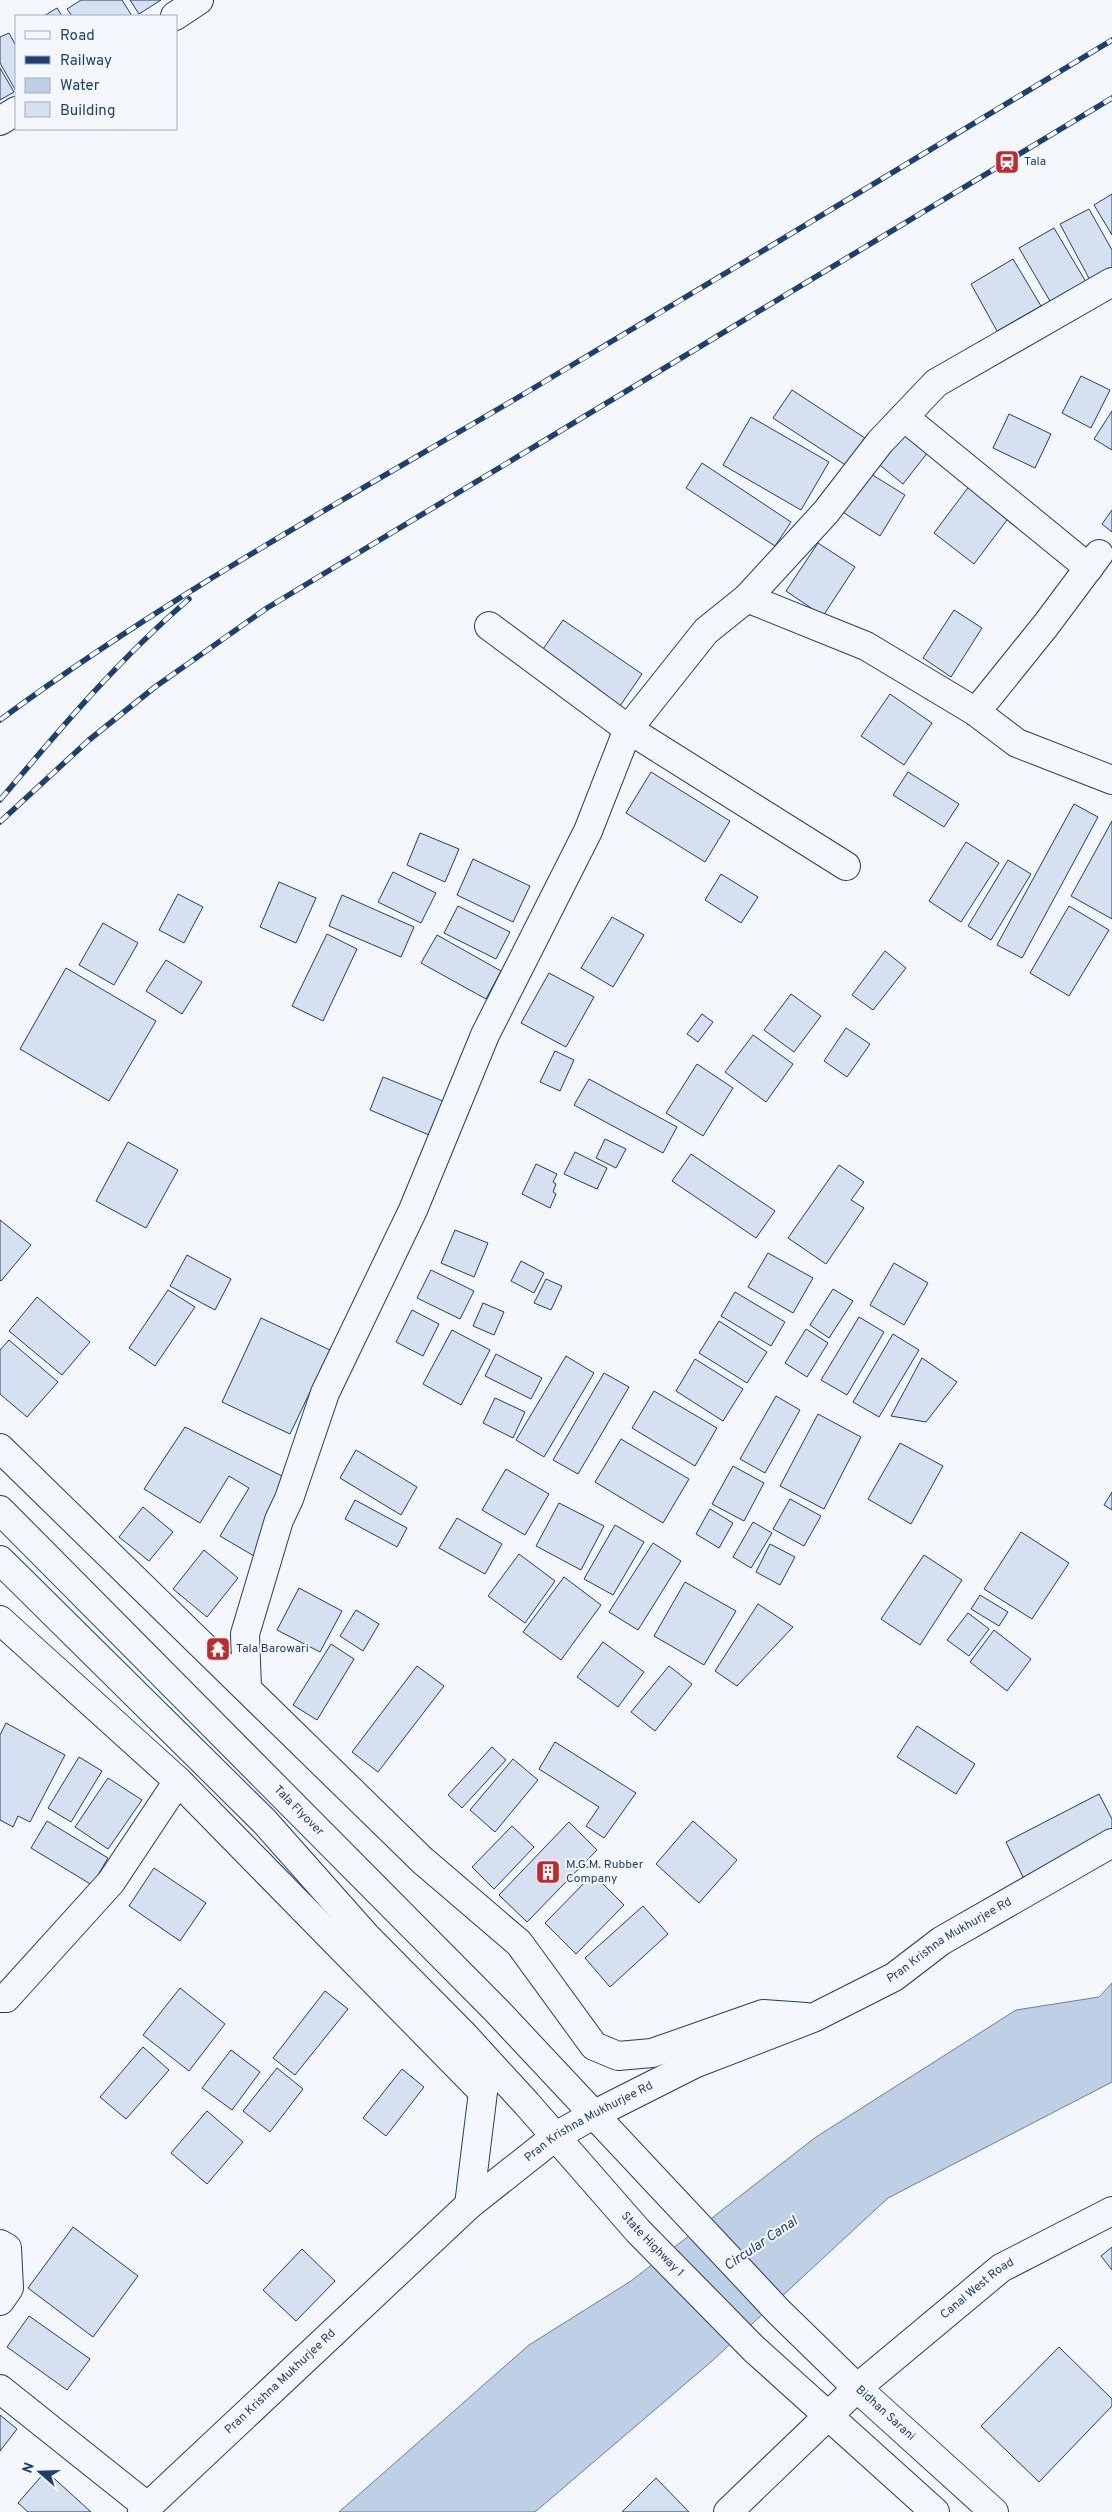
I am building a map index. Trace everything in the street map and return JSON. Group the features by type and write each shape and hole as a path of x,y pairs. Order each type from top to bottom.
{"street":[{"path":"176,15 199,0"},
{"path":"0,120 15,112"},
{"path":"247,1688 245,1634 278,1520 289,1499 325,1392 413,1210 485,1035 588,832 628,729 706,631 747,598 826,512 880,442 936,383 1112,282"},
{"path":"904,417 1094,561 1046,625 976,712"},
{"path":"747,598 866,646 976,712 1017,742 1112,779"},
{"path":"489,626 628,729 846,866"},
{"path":"0,1448 422,1860 519,1943 594,2046 618,2056 652,2053 763,2014 813,2018"},
{"name":"Tala Flyover","path":"0,1510 595,2114"},
{"path":"0,1560 179,1734 264,1821 366,1936 462,2033 556,2136"},
{"path":"0,1620 178,1782 483,2092 468,2205"},
{"path":"2,2002 111,1882 178,1782"},
{"name":"Pran Krishna Mukhurjee Rd","path":"145,2509 468,2205 556,2136 694,2064 813,2018 894,1978 941,1941 1112,1843"},
{"name":"Bidhan Sarani","path":"595,2114 671,2198 779,2312 856,2388 994,2512"},
{"name":"State Highway 1","path":"556,2136 638,2231 754,2349 828,2416"},
{"name":"Canal West Road","path":"728,2512 856,2388 1001,2268 1112,2210"},
{"path":"0,2244 7,2248 9,2288 0,2301"},
{"path":"0,2389 145,2509"},
{"path":"828,2416 935,2512"}],"water":[{"name":"Circular Canal","path":"1112,1983 1112,2082 888,2198 712,2361 535,2512 339,2512 529,2345 631,2281 816,2137 1016,2010 1099,1997"}],"building":[{"path":"81,0 122,0 131,15 71,15 67,9"},
{"path":"130,0 161,0 139,14"},
{"path":"57,8 61,15 46,15"},
{"path":"9,33 15,44 15,89 0,63 0,37"},
{"path":"0,68 14,92 0,100"},
{"path":"1112,194 1112,235 1094,205"},
{"path":"1089,209 1112,250 1112,271 1091,282 1060,224"},
{"path":"1054,228 1089,287 1054,308 1019,248"},
{"path":"1013,259 1041,306 997,331 971,284"},
{"path":"1081,376 1110,390 1091,428 1062,413"},
{"path":"792,390 865,438 847,466 773,418"},
{"path":"1112,411 1112,450 1094,439"},
{"path":"1009,414 1051,434 1035,468 993,448"},
{"path":"751,417 829,462 801,510 723,465"},
{"path":"901,430 928,452 903,484 876,462"},
{"path":"702,463 791,522 775,546 686,488"},
{"path":"866,471 905,495 880,536 841,511"},
{"path":"970,485 1010,516 974,564 934,533"},
{"path":"1112,510 1112,532 1102,524"},
{"path":"818,543 855,567 823,616 786,591"},
{"path":"954,610 982,628 951,677 923,658"},
{"path":"563,620 642,674 620,706 541,652"},
{"path":"890,694 932,723 904,765 861,736"},
{"path":"651,772 730,821 705,862 626,813"},
{"path":"908,772 959,804 944,827 893,795"},
{"path":"1074,804 1098,817 1022,958 997,945"},
{"path":"1112,821 1112,919 1071,896"},
{"path":"420,833 459,849 445,882 407,865"},
{"path":"966,842 999,863 961,922 929,901"},
{"path":"473,859 530,886 513,922 457,895"},
{"path":"1008,860 1031,874 991,940 968,926"},
{"path":"393,872 436,893 421,923 378,902"},
{"path":"721,874 758,897 741,923 705,900"},
{"path":"279,882 316,898 296,943 260,927"},
{"path":"178,894 203,907 184,943 159,930"},
{"path":"342,895 414,927 401,957 329,926"},
{"path":"458,906 510,932 496,959 444,933"},
{"path":"1069,906 1109,930 1069,996 1030,973"},
{"path":"612,917 644,935 613,987 581,968"},
{"path":"103,923 138,943 114,985 79,965"},
{"path":"327,934 357,949 323,1021 292,1006"},
{"path":"437,935 501,971 486,999 421,963"},
{"path":"885,951 906,968 873,1010 852,995"},
{"path":"166,960 202,982 182,1014 146,991"},
{"path":"66,968 156,1021 109,1101 20,1049"},
{"path":"549,973 594,997 566,1047 521,1023"},
{"path":"791,994 821,1016 794,1052 764,1030"},
{"path":"702,1014 713,1022 698,1042 687,1034"},
{"path":"846,1028 870,1044 847,1077 824,1061"},
{"path":"753,1035 793,1064 766,1102 725,1072"},
{"path":"555,1051 574,1060 560,1091 540,1082"},
{"path":"697,1064 733,1088 703,1136 666,1113"},
{"path":"383,1077 443,1101 429,1135 370,1110"},
{"path":"589,1079 677,1127 663,1153 574,1105"},
{"path":"605,1139 626,1149 616,1168 596,1158"},
{"path":"128,1142 178,1170 146,1228 96,1201"},
{"path":"575,1152 607,1168 597,1189 564,1174"},
{"path":"691,1154 775,1211 756,1238 672,1181"},
{"path":"536,1164 557,1174 553,1182 556,1184 553,1192 556,1194 550,1208 522,1194"},
{"path":"839,1165 864,1182 851,1200 864,1208 826,1264 788,1238"},
{"path":"0,1220 31,1245 1,1281 0,1280"},
{"path":"455,1230 488,1243 474,1277 441,1263"},
{"path":"768,1253 813,1278 793,1313 748,1287"},
{"path":"187,1255 231,1279 215,1310 170,1286"},
{"path":"521,1261 544,1273 534,1293 511,1281"},
{"path":"894,1263 928,1283 904,1325 870,1305"},
{"path":"431,1270 474,1291 460,1319 417,1298"},
{"path":"546,1279 562,1286 551,1310 534,1303"},
{"path":"833,1289 853,1301 829,1338 810,1325"},
{"path":"168,1290 195,1307 155,1366 129,1348"},
{"path":"735,1292 785,1322 771,1346 721,1316"},
{"path":"37,1297 90,1342 62,1375 9,1331"},
{"path":"483,1303 504,1312 494,1335 473,1326"},
{"path":"412,1310 439,1324 423,1356 396,1342"},
{"path":"859,1317 884,1332 847,1395 821,1380"},
{"path":"261,1318 330,1350 290,1434 222,1402"},
{"path":"719,1321 767,1352 747,1383 699,1353"},
{"path":"806,1329 828,1343 807,1377 785,1363"},
{"path":"452,1330 490,1350 461,1405 423,1384"},
{"path":"893,1334 919,1350 879,1417 853,1402"},
{"path":"9,1340 58,1382 27,1417 0,1394 0,1350"},
{"path":"496,1354 542,1378 531,1399 485,1376"},
{"path":"566,1356 594,1373 544,1457 516,1440"},
{"path":"922,1358 957,1382 926,1422 891,1416"},
{"path":"695,1359 743,1389 723,1421 676,1391"},
{"path":"604,1373 629,1387 578,1474 553,1460"},
{"path":"654,1391 717,1428 695,1466 632,1428"},
{"path":"776,1396 800,1410 765,1473 740,1459"},
{"path":"495,1398 525,1412 513,1438 483,1423"},
{"path":"818,1414 861,1437 824,1509 780,1486"},
{"path":"185,1427 284,1477 254,1556 220,1536 249,1488 229,1476 200,1523 144,1489"},
{"path":"621,1439 689,1479 663,1523 595,1482"},
{"path":"900,1443 943,1466 911,1524 868,1499"},
{"path":"356,1450 417,1487 401,1515 340,1478"},
{"path":"733,1466 764,1483 744,1521 712,1504"},
{"path":"506,1469 549,1494 525,1535 482,1510"},
{"path":"1112,1492 1112,1510 1104,1505"},
{"path":"790,1499 821,1516 804,1546 773,1529"},
{"path":"355,1500 407,1528 397,1547 345,1519"},
{"path":"559,1503 604,1526 581,1570 536,1546"},
{"path":"143,1507 173,1532 149,1561 119,1537"},
{"path":"710,1509 733,1523 719,1548 696,1534"},
{"path":"457,1518 502,1544 485,1574 439,1548"},
{"path":"753,1522 772,1533 751,1568 733,1557"},
{"path":"615,1525 644,1542 613,1595 584,1579"},
{"path":"1021,1532 1069,1563 1032,1619 984,1589"},
{"path":"653,1543 681,1561 638,1630 609,1612"},
{"path":"770,1544 795,1557 780,1585 756,1572"},
{"path":"204,1550 238,1578 207,1617 173,1589"},
{"path":"519,1554 555,1581 525,1623 488,1596"},
{"path":"924,1555 962,1580 920,1645 881,1619"},
{"path":"564,1577 601,1605 561,1660 523,1632"},
{"path":"685,1582 736,1611 704,1665 654,1636"},
{"path":"299,1588 342,1611 320,1652 277,1630"},
{"path":"980,1595 1008,1612 999,1626 971,1609"},
{"path":"758,1604 793,1627 737,1686 715,1671"},
{"path":"356,1610 379,1624 363,1651 340,1636"},
{"path":"968,1613 989,1629 969,1656 947,1640"},
{"path":"994,1630 1031,1659 1007,1691 970,1662"},
{"path":"603,1642 644,1672 618,1707 577,1677"},
{"path":"331,1644 354,1659 317,1720 293,1705"},
{"path":"417,1666 444,1686 378,1772 352,1752"},
{"path":"669,1666 692,1684 655,1731 631,1712"},
{"path":"6,1723 65,1755 30,1822 18,1816 13,1827 0,1820 0,1735"},
{"path":"917,1726 975,1764 956,1794 897,1757"},
{"path":"555,1742 636,1793 604,1838 586,1826 599,1807 539,1769"},
{"path":"492,1747 506,1760 462,1808 448,1795"},
{"path":"79,1757 102,1771 71,1822 48,1808"},
{"path":"513,1759 538,1780 495,1832 470,1810"},
{"path":"108,1778 142,1800 108,1849 75,1827"},
{"path":"1099,1794 1112,1819 1112,1834 1024,1879 1006,1842"},
{"path":"47,1821 108,1858 92,1885 31,1848"},
{"path":"693,1821 737,1860 699,1903 656,1864"},
{"name":"M.G.M. Rubber Company","path":"569,1822 597,1850 527,1922 499,1895"},
{"path":"512,1826 534,1847 494,1889 472,1867"},
{"path":"154,1868 206,1903 180,1941 129,1906"},
{"path":"593,1874 624,1905 576,1954 545,1923"},
{"path":"643,1906 668,1934 610,1987 585,1958"},
{"path":"180,1988 225,2024 189,2071 143,2035"},
{"path":"325,1991 348,2009 295,2075 273,2058"},
{"path":"143,2047 169,2070 126,2119 100,2097"},
{"path":"231,2050 260,2072 232,2110 202,2088"},
{"path":"277,2068 303,2089 270,2132 243,2111"},
{"path":"402,2069 424,2087 386,2136 363,2118"},
{"path":"207,2111 243,2142 207,2184 171,2153"},
{"path":"73,2227 138,2276 93,2337 28,2288"},
{"path":"1112,2247 1112,2270 1101,2256"},
{"path":"302,2249 335,2281 296,2321 263,2290"},
{"path":"29,2316 90,2359 67,2390 7,2347"},
{"path":"1059,2347 1112,2399 1112,2406 1039,2482 981,2426"},
{"path":"0,2415 17,2429 0,2451"},
{"path":"46,2471 91,2512 28,2512 18,2503"},
{"path":"656,2478 689,2512 622,2512"}],"railway":[{"path":"0,720 125,633 254,552 592,354 1112,40"},
{"path":"0,822 89,740 155,687 267,608 1112,98"},
{"path":"0,800 67,721 114,671 189,599"}],"place":[{"name":"Tala","path":"1007,162"},
{"name":"Tala Barowari","path":"218,1649"},
{"name":"M.G.M. Rubber Company","path":"548,1872"}]}
